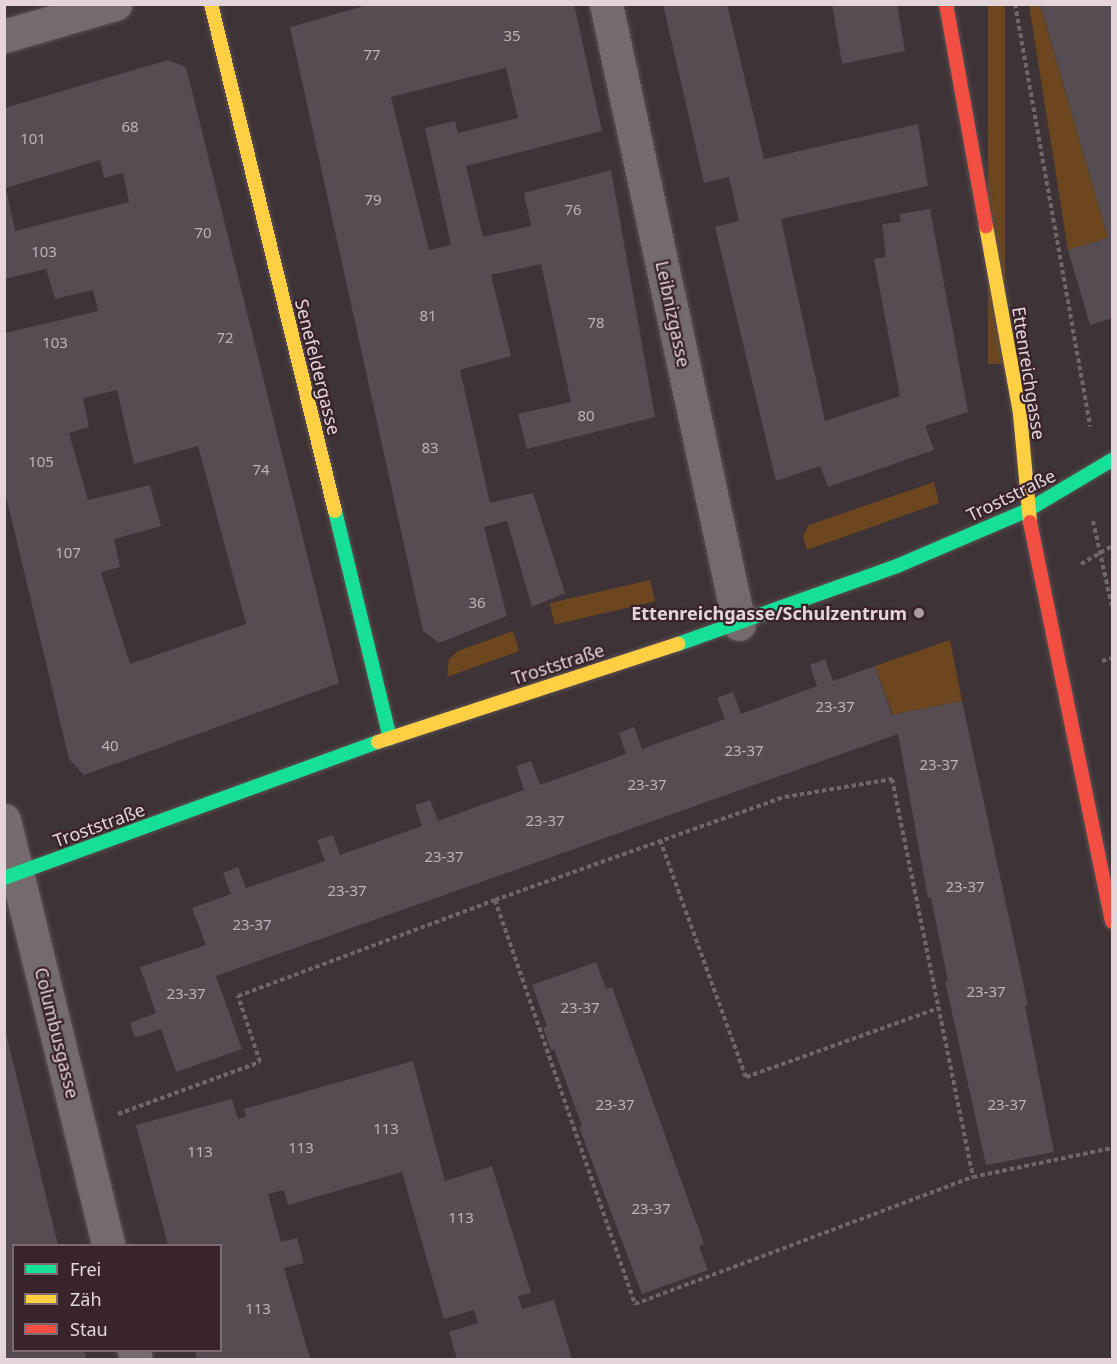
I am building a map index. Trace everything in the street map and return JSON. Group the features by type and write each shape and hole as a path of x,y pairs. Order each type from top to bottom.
{"street":[{"path":"4,36 115,4"},
{"name":"Senefeldergasse","path":"211,4 390,738"},
{"name":"Leibnizgasse","path":"606,4 739,624"},
{"name":"Ettenreichgasse","path":"946,4 1020,414 1028,510 1113,922"},
{"name":"Troststraße","path":"11,876 390,738 739,624 897,566 1028,510 1113,460"},
{"name":"Columbusgasse","path":"4,820 11,876 80,1128 109,1244"}],"path":[{"path":"1015,4 1090,422 1093,528 1113,607"},
{"path":"80,1128 260,1062 238,996 495,900 785,797 892,779 973,1177"},
{"path":"660,840 746,1077 939,1008"},
{"path":"495,900 635,1304 973,1177 1113,1148"}],"shaded area":[{"path":"988,5 1005,5 1005,364 988,364"},
{"path":"1029,5 1040,5 1108,238 1068,250"},
{"path":"934,482 939,503 807,550 803,536 809,525"},
{"path":"650,580 655,601 555,625 550,603"},
{"path":"513,631 519,651 447,677 449,659 458,651"},
{"path":"950,640 962,701 893,715 875,666"}],"building":[{"path":"371,4 574,4 602,131 466,166 483,237 531,226 524,193 611,170 655,417 527,449 518,414 571,402 541,264 491,275 511,356 460,370 490,503 533,493 565,593 532,607 507,521 484,527 507,616 439,643 423,631 290,27","holes":["506,68 518,118 458,133 455,121 425,128 451,245 429,250 391,97"]},
{"path":"663,4 727,4 764,159 918,124 928,186 781,219 825,421 900,396 874,259 886,257 882,224 901,222 899,214 930,209 968,412 925,426 934,450 828,487 820,466 776,481 715,227 739,221 729,177 704,183"},
{"path":"832,4 897,4 905,51 842,64"},
{"path":"1040,4 1112,4 1112,318 1090,325 1068,250 1108,238"},
{"path":"168,60 186,67 339,683 84,775 69,759 5,492 5,333 98,311 93,290 55,299 46,269 4,279 4,108","holes":["100,160 104,178 123,173 129,202 15,231 6,188","117,390 134,464 198,446 246,624 130,664 101,572 120,567 114,539 161,526 150,485 88,500 69,433 89,427 83,398"]},
{"path":"825,659 833,681 875,666 892,715 962,701 1028,1005 1025,1006 1054,1152 986,1165 945,981 948,981 931,898 928,898 898,734 216,976 242,1049 176,1072 161,1029 135,1038 130,1023 156,1013 140,967 206,945 192,908 231,894 223,873 238,867 246,888 325,861 317,840 333,835 340,855 422,826 415,805 430,800 438,821 524,790 516,766 531,761 540,785 626,754 619,733 634,727 642,749 725,719 717,698 733,692 741,714 817,686 810,665"},
{"path":"596,962 606,989 612,987 704,1244 699,1246 708,1270 642,1294 579,1127 582,1126 554,1049 551,1050 543,1027 547,1027 532,985"},
{"path":"5,1029 58,1244 12,1244 12,1352 84,1352 86,1359 5,1359"},
{"path":"413,1061 445,1181 492,1166 531,1293 518,1296 522,1309 554,1300 572,1359 457,1359 449,1332 478,1323 474,1310 444,1319 402,1172 288,1205 284,1190 268,1194 281,1242 297,1238 304,1263 284,1268 310,1359 197,1359 195,1352 222,1352 222,1244 168,1244 136,1125 232,1099 238,1119 246,1117 244,1109"}],"traffic: fast":[{"path":"678,644 897,566 1028,510 1112,460"},
{"path":"335,511 390,738"},
{"path":"4,878 378,742"}],"traffic: slow":[{"path":"211,4 335,511"},
{"path":"986,226 1020,414 1030,522"},
{"path":"378,742 678,644"}],"traffic: jam":[{"path":"946,4 986,226"},
{"path":"1030,522 1112,922"}],"place":[{"name":"Ettenreichgasse/Schulzentrum","path":"919,613"}]}
